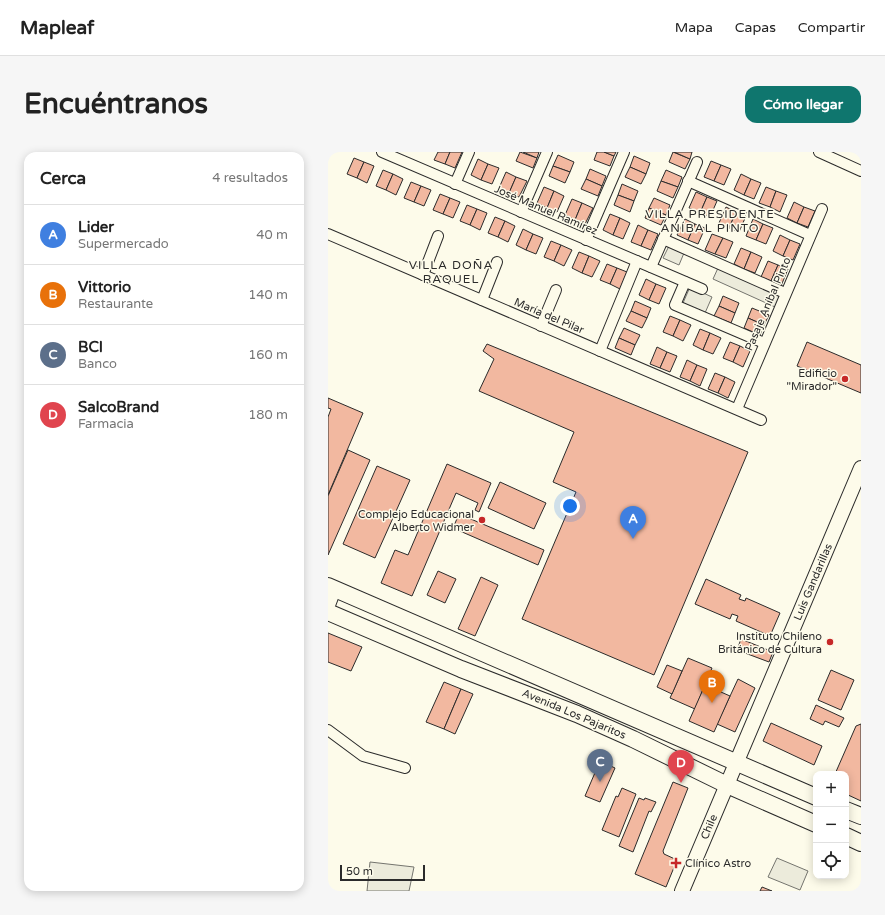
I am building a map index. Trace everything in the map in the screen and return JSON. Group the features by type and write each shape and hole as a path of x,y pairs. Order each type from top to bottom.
{"main road":[{"name":"Avenida Los Pajaritos","path":"331,588 813,796"},
{"name":"Avenida Los Pajaritos","path":"328,612 461,669 577,714 633,739 727,785 813,823"},
{"path":"849,811 861,816"},
{"path":"849,837 861,843"}],"street":[{"name":"José Manuel Ramírez","path":"382,152 702,289"},
{"path":"455,184 469,152"},
{"path":"521,212 547,152"},
{"path":"586,240 624,152"},
{"path":"819,152 861,171"},
{"path":"651,267 696,162"},
{"path":"688,181 810,235"},
{"name":"Pasaje Aníbal Pinto","path":"737,409 822,209"},
{"name":"María del Pilar","path":"328,234 761,420"},
{"path":"423,275 438,236"},
{"path":"663,238 785,293"},
{"path":"482,300 497,262"},
{"path":"600,351 637,262"},
{"path":"685,282 675,305 764,343"},
{"path":"541,326 556,290"},
{"name":"Luis Gandarillas","path":"736,762 861,468"},
{"path":"328,605 331,588"},
{"path":"328,730 363,756 405,768"},
{"name":"Chile","path":"682,891 736,762"}],"shaded area":[{"path":"669,246 684,253 679,265 663,258"},
{"path":"718,268 780,296 775,307 713,279"},
{"path":"690,287 712,297 705,313 683,303"},
{"path":"777,858 808,871 800,890 768,877"},
{"path":"370,862 414,867 409,891 367,891"}],"building":[{"path":"438,152 450,152 445,164 434,160"},
{"path":"450,152 462,152 455,168 445,164"},
{"path":"520,152 537,158 533,168 516,161"},
{"path":"523,152 539,152 537,158"},
{"path":"597,152 604,152 614,156 610,166 594,160"},
{"path":"604,152 616,152 614,156"},
{"path":"673,152 690,159 685,169 669,162"},
{"path":"674,152 692,152 690,159"},
{"path":"558,155 574,162 570,172 553,166"},
{"path":"634,156 650,163 646,174 630,167"},
{"path":"354,158 364,162 357,178 347,174"},
{"path":"478,159 488,164 481,180 471,175"},
{"path":"711,161 721,165 714,181 704,177"},
{"path":"364,162 374,166 367,183 357,178"},
{"path":"488,164 499,168 492,184 481,180"},
{"path":"721,165 731,169 724,185 714,181"},
{"path":"553,166 570,172 565,183 549,176"},
{"path":"630,167 646,174 641,184 625,177"},
{"path":"590,169 606,176 602,186 586,179"},
{"path":"383,170 393,174 386,190 376,186"},
{"path":"666,170 682,177 678,187 661,181"},
{"path":"506,172 516,177 509,193 499,188"},
{"path":"393,174 403,179 396,195 386,190"},
{"path":"741,174 751,179 744,195 734,190"},
{"path":"516,177 527,181 519,197 509,193"},
{"path":"586,179 602,186 598,196 581,189"},
{"path":"751,179 761,183 754,199 744,195"},
{"path":"661,181 678,187 673,198 657,191"},
{"path":"411,182 421,186 414,202 404,198"},
{"path":"622,184 638,191 634,201 618,195"},
{"path":"421,186 431,190 424,206 414,202"},
{"path":"544,187 554,191 547,208 537,203"},
{"path":"766,187 776,191 770,207 759,203"},
{"path":"554,191 564,196 557,212 547,208"},
{"path":"776,191 787,195 780,212 770,207"},
{"path":"696,192 707,197 700,213 689,208"},
{"path":"440,194 450,198 443,214 433,210"},
{"path":"618,195 634,201 630,212 614,205"},
{"path":"707,197 717,201 710,217 700,213"},
{"path":"450,198 460,202 453,218 443,214"},
{"path":"654,198 670,205 666,215 649,208"},
{"path":"572,199 582,203 575,220 565,215"},
{"path":"794,202 804,207 797,223 787,218"},
{"path":"582,203 593,208 585,224 575,220"},
{"path":"467,205 477,209 470,225 460,221"},
{"path":"726,207 736,212 729,228 719,223"},
{"path":"804,207 815,211 808,227 797,223"},
{"path":"649,208 666,215 661,225 645,218"},
{"path":"477,209 487,213 480,230 470,225"},
{"path":"736,212 746,216 739,232 729,228"},
{"path":"610,214 620,218 613,235 603,230"},
{"path":"495,217 505,221 498,237 488,233"},
{"path":"620,218 630,223 623,239 613,235"},
{"path":"685,219 695,224 688,240 677,235"},
{"path":"753,219 763,224 756,240 746,236"},
{"path":"505,221 515,226 508,242 498,237"},
{"path":"695,224 705,228 698,244 688,240"},
{"path":"763,224 773,228 766,244 756,240"},
{"path":"638,225 648,230 641,246 631,242"},
{"path":"523,229 533,234 526,250 516,245"},
{"path":"648,230 658,234 651,250 641,246"},
{"path":"533,234 543,238 536,254 526,250"},
{"path":"712,234 723,238 715,254 705,250"},
{"path":"780,235 790,240 783,256 773,251"},
{"path":"723,238 733,242 726,258 715,254"},
{"path":"790,240 800,244 793,260 783,256"},
{"path":"551,241 561,245 554,261 544,257"},
{"path":"561,245 572,250 564,266 554,261"},
{"path":"741,248 751,252 744,269 734,264"},
{"path":"579,252 589,256 582,273 572,268"},
{"path":"751,252 762,257 755,273 744,269"},
{"path":"589,256 600,261 592,277 582,273"},
{"path":"768,261 778,265 771,281 761,277"},
{"path":"607,264 617,268 610,284 600,280"},
{"path":"778,265 788,269 781,286 771,281"},
{"path":"617,268 627,272 620,289 610,284"},
{"path":"646,279 656,284 649,300 639,295"},
{"path":"656,284 666,288 659,304 649,300"},
{"path":"723,296 739,303 735,313 719,306"},
{"path":"635,301 651,308 647,318 631,311"},
{"path":"719,306 735,313 731,323 714,316"},
{"path":"752,308 769,315 764,325 748,318"},
{"path":"631,311 647,318 642,328 626,321"},
{"path":"670,316 680,320 673,336 663,332"},
{"path":"748,318 764,325 760,335 744,328"},
{"path":"680,320 691,325 683,341 673,336"},
{"path":"624,328 640,335 635,345 619,338"},
{"path":"700,329 710,333 703,350 693,345"},
{"path":"710,333 721,338 713,354 703,350"},
{"path":"619,338 635,345 631,355 615,348"},
{"path":"730,342 740,346 733,362 723,358"},
{"name":"Edificio \"Mirador\"","path":"807,342 861,365 861,393 797,366"},
{"path":"487,344 748,452 654,675 522,619 576,492 553,482 574,432 479,391 494,359 483,351"},
{"path":"740,346 750,351 743,367 733,362"},
{"path":"657,347 667,352 660,368 650,364"},
{"path":"667,352 677,356 670,372 660,368"},
{"path":"687,360 697,365 690,381 680,377"},
{"path":"697,365 707,369 700,386 690,381"},
{"path":"715,373 725,377 718,393 708,389"},
{"path":"725,377 735,382 728,398 718,393"},
{"path":"328,398 363,413 328,495 328,417 331,409 328,408"},
{"path":"348,450 370,460 328,555 328,496"},
{"path":"447,464 491,483 479,512 475,510 478,503 456,493 412,596 381,583 395,550 408,555"},
{"path":"377,466 410,480 375,558 343,544"},
{"path":"500,482 546,503 534,529 488,508"},
{"path":"459,514 544,550 538,565 453,528"},
{"path":"438,571 456,579 445,603 427,595"},
{"path":"481,577 498,585 475,636 458,629"},
{"path":"706,579 741,595 739,599 745,601 746,598 780,613 770,636 736,621 738,616 732,614 730,619 695,604"},
{"path":"328,633 362,647 351,671 328,662"},
{"path":"741,639 773,652 769,662 737,650"},
{"path":"688,658 712,668 695,709 670,698"},
{"path":"667,665 682,671 672,694 657,687"},
{"path":"831,670 854,680 841,710 818,700"},
{"path":"738,679 755,688 735,732 717,724"},
{"path":"444,682 461,689 444,729 426,722"},
{"path":"705,685 730,696 714,732 689,721"},
{"path":"461,689 473,694 455,734 444,729"},
{"path":"816,705 844,718 839,727 825,721 823,725 810,719"},
{"path":"771,723 822,746 814,765 763,741"},
{"path":"861,724 861,801 849,795 849,771 836,771 856,726"},
{"path":"600,761 615,768 600,802 585,796"},
{"path":"673,782 688,788 663,851 664,854 677,860 666,887 635,874"},
{"path":"622,788 636,794 619,837 602,830 616,796 618,797"},
{"path":"639,798 644,800 645,798 656,802 651,812 649,811 633,852 619,846"},
{"path":"762,887 772,891 760,891"}],"place":[{"name":"Edificio \"Mirador\"","path":"845,379"},
{"name":"Complejo Educacional Alberto Widmer","path":"482,520"},
{"name":"Lider","path":"633,539"},
{"name":"Instituto Chileno Británico de Cultura","path":"830,642"},
{"name":"Vittorio","path":"712,703"},
{"name":"BCI","path":"600,782"},
{"name":"SalcoBrand","path":"681,783"},
{"name":"Clínico Astro","path":"676,863"}],"district":[{"name":"VILLA PRESIDENTE ANÍBAL PINTO","path":"710,221"},
{"name":"VILLA DOÑA RAQUEL","path":"451,272"}]}
